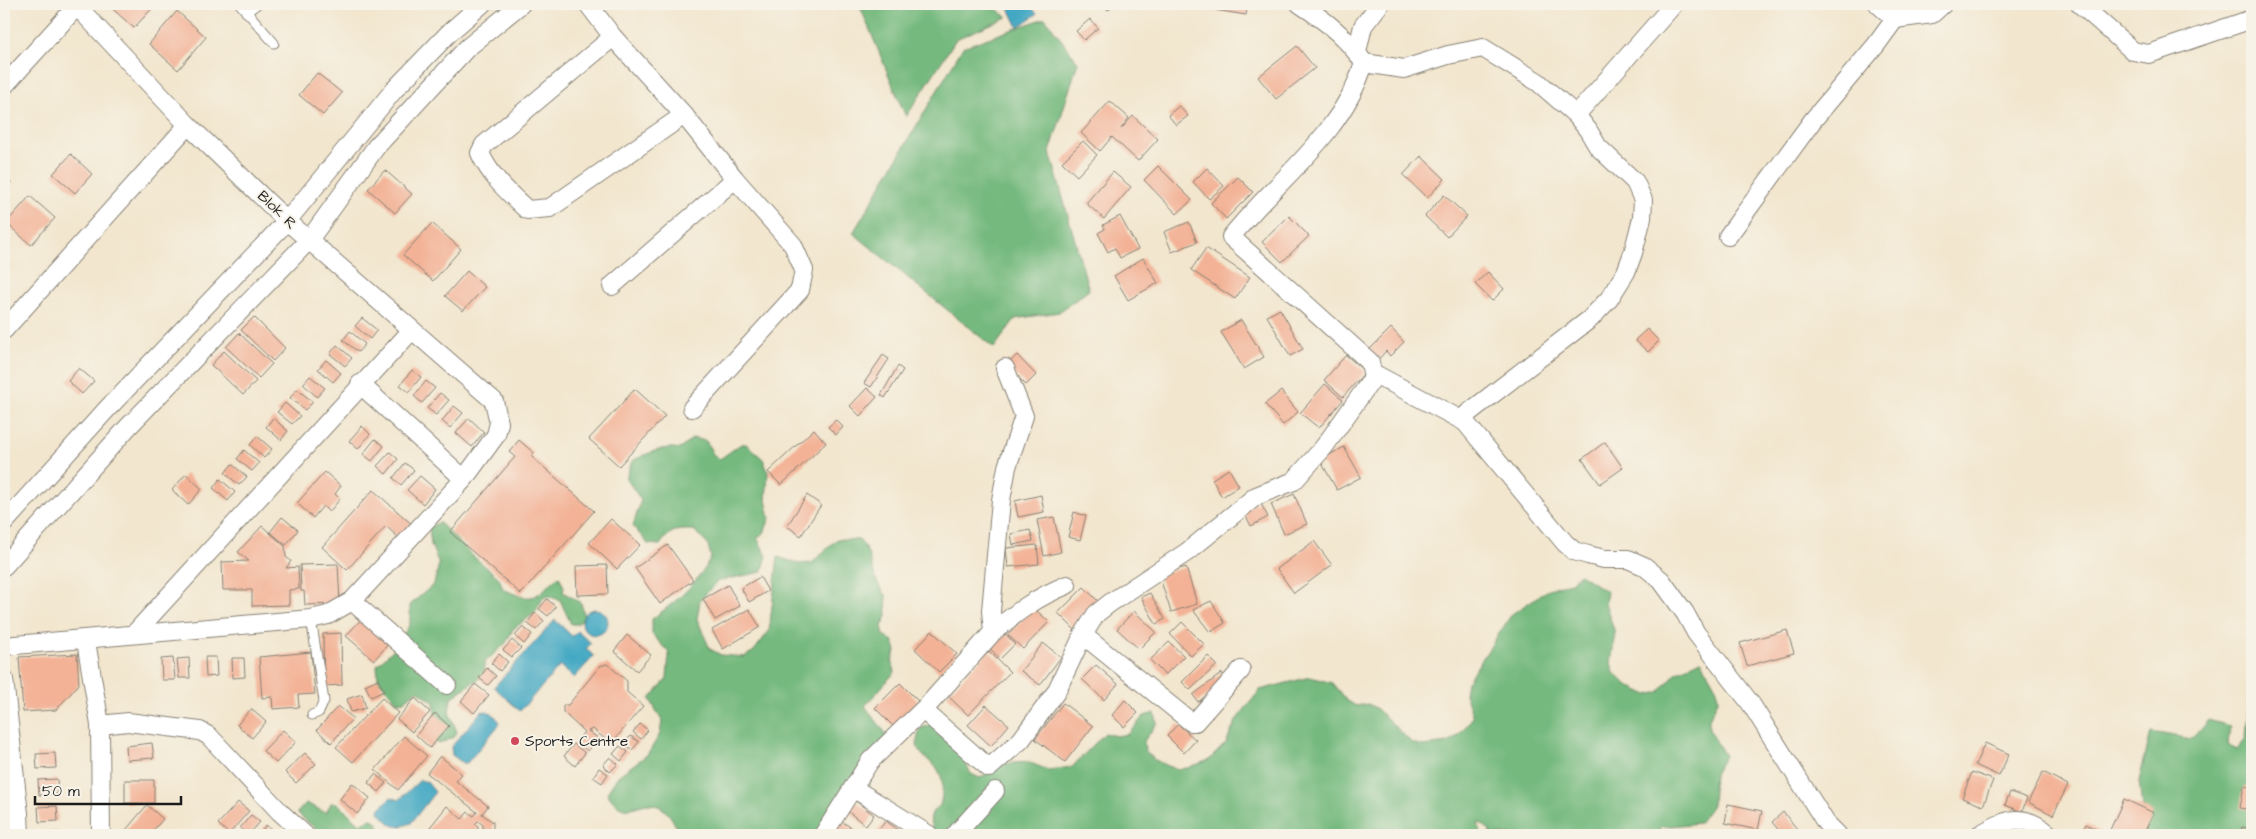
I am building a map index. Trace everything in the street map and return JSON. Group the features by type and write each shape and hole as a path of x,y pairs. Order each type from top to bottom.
{"street":[{"path":"4,523 107,409 287,221 394,90 450,32 482,4"},
{"path":"4,566 128,427 308,240 376,147 466,48 521,4"},
{"path":"588,4 613,37 684,115 735,179 793,245 804,270 800,290 692,408"},
{"path":"1300,4 1336,30 1360,58 1404,69 1448,55 1483,48 1538,82 1576,115 1588,130 1598,148 1635,182 1643,200 1642,218 1633,253 1626,272 1609,300 1583,324 1467,414 1465,422"},
{"path":"923,710 989,768 1021,740 1056,692 1083,635 1096,614 1187,552 1256,496 1294,481 1324,447 1373,378 1374,373 1370,362 1231,238 1275,188 1304,159 1347,105 1358,85 1363,26 1380,4"},
{"path":"1576,115 1674,4"},
{"path":"1878,4 1895,19"},
{"path":"1728,236 1813,120 1876,45 1895,19 1932,14 1943,4"},
{"path":"2080,4 2134,51 2149,54 2252,19"},
{"path":"4,86 76,5"},
{"name":"Blok R","path":"76,5 188,125 287,221 494,401 499,423 496,435 464,479"},
{"path":"613,37 484,144 480,153 492,174 512,196 527,210 550,208 684,115"},
{"path":"394,90 412,107"},
{"path":"4,330 188,125"},
{"path":"612,286 735,179"},
{"path":"134,634 259,499 360,384 412,330"},
{"path":"993,632 991,611 1001,500 1007,467 1024,416 1005,368"},
{"path":"1374,373 1465,422 1559,536 1574,551 1604,559 1628,559 1644,566 1661,580 1696,633 1751,704 1826,823 1838,835"},
{"path":"4,646 311,619 328,615 352,601 464,479 360,384"},
{"path":"107,409 128,427"},
{"path":"823,835 870,761 923,710 993,632 1023,607 1042,595 1067,585"},
{"path":"352,601 447,685"},
{"path":"1083,635 1192,722 1195,722 1241,670"},
{"path":"86,640 100,725 101,835"},
{"path":"4,679 20,835"},
{"path":"100,725 128,722 200,731 209,736 280,812 305,835"},
{"path":"853,788 929,835"},
{"path":"954,835 995,791"},
{"path":"4,799 19,814"},
{"path":"1979,835 2010,821 2018,820 2030,821 2050,835"}],"lane":[{"path":"240,4 274,44"},
{"path":"246,12 257,4"},
{"path":"311,619 326,707 312,715"}],"green space":[{"path":"859,4 990,4 1007,17 956,39 906,117"},
{"path":"1045,18 1078,62 1050,152 1089,290 1059,312 1015,319 994,348 853,233 963,47"},
{"path":"693,438 706,441 714,456 720,459 741,444 746,444 763,459 768,472 766,500 770,518 764,533 757,538 767,556 762,572 718,581 700,600 697,619 710,649 721,655 744,657 754,651 769,631 778,557 799,564 812,563 837,539 859,540 868,553 877,582 886,595 887,616 882,626 884,636 893,641 896,651 892,661 895,672 865,706 884,731 888,740 869,776 870,787 853,799 823,835 678,835 672,819 659,806 648,804 624,808 616,804 607,793 618,776 648,754 660,734 662,721 650,699 667,679 669,653 652,634 652,619 685,592 711,558 708,545 694,530 682,530 671,533 660,545 648,544 633,526 641,500 626,478 632,461 661,449 680,449"},
{"path":"440,523 473,556 499,578 503,589 514,594 528,597 539,594 559,576 564,587 563,592 581,603 585,618 577,624 571,624 560,600 548,596 543,598 535,613 513,629 506,643 485,662 484,675 451,698 449,712 457,732 454,737 439,744 429,738 435,713 434,702 417,690 404,701 397,702 378,679 377,665 395,648 410,624 410,605 434,584 439,564 431,545 429,526"},
{"path":"1580,574 1607,592 1605,603 1615,633 1611,663 1614,673 1629,686 1648,695 1659,692 1677,672 1701,660 1717,689 1718,700 1709,719 1709,729 1725,756 1714,774 1712,805 1699,823 1660,827 1657,835 1491,835 1489,829 1478,822 1481,835 936,835 932,828 931,816 940,805 942,781 940,773 920,752 917,738 921,728 933,724 961,754 971,774 980,778 1000,764 1028,762 1048,770 1072,767 1105,733 1116,736 1128,734 1144,716 1155,713 1157,723 1144,741 1145,751 1155,760 1175,769 1188,768 1209,760 1226,743 1237,719 1260,690 1310,677 1332,683 1346,700 1356,706 1368,704 1377,709 1412,743 1423,746 1448,743 1459,735 1473,717 1465,694 1467,682 1512,614 1549,589 1571,582"},
{"path":"2251,675 2252,835 2145,835 2139,781 2151,732 2192,739 2208,720 2230,726 2228,744 2237,749 2246,738"},
{"path":"306,803 326,813 331,803 337,803 360,824 371,819 376,821 384,835 323,835 297,813"}],"water":[{"path":"1007,4 1029,4 1037,14 1018,27"},
{"path":"595,609 604,613 608,622 604,631 595,635 586,631 582,622 586,613"},
{"path":"555,620 572,636 577,631 591,643 586,649 594,656 574,678 560,666 520,711 494,687"},
{"path":"481,712 492,713 500,722 499,725 467,763 463,763 452,755 451,747"},
{"path":"420,780 427,782 435,792 411,823 400,826 392,825 379,812 380,808 391,797 399,800"}],"building":[{"path":"107,4 156,4 134,28"},
{"path":"1102,4 1113,4 1109,10 1101,6"},
{"path":"1216,4 1248,4 1246,15 1215,10"},
{"path":"177,11 206,37 178,70 149,44"},
{"path":"1090,19 1098,28 1084,40 1076,31"},
{"path":"1297,46 1315,68 1276,99 1258,77"},
{"path":"317,73 342,93 323,115 299,95"},
{"path":"1110,101 1129,118 1121,129 1133,116 1158,139 1138,161 1112,137 1100,151 1081,133"},
{"path":"1179,106 1188,116 1176,125 1168,115"},
{"path":"1083,141 1097,155 1077,176 1062,162"},
{"path":"71,154 92,174 75,193 53,174"},
{"path":"1421,156 1445,179 1427,198 1403,175"},
{"path":"1158,166 1192,200 1177,214 1144,180"},
{"path":"1207,168 1224,186 1209,199 1193,182"},
{"path":"385,170 412,194 395,213 368,189"},
{"path":"1113,172 1131,187 1104,219 1086,203"},
{"path":"4,176 11,182 4,191"},
{"path":"1238,177 1253,192 1226,219 1211,203"},
{"path":"1444,195 1467,216 1447,237 1425,216"},
{"path":"30,196 55,218 31,245 6,223"},
{"path":"1120,216 1138,249 1120,258 1115,248 1108,252 1098,233 1105,229 1103,225"},
{"path":"1289,216 1309,236 1282,262 1262,242"},
{"path":"1189,222 1197,242 1172,252 1164,232"},
{"path":"432,223 461,249 433,281 403,255"},
{"path":"1206,248 1250,277 1235,299 1191,270"},
{"path":"1143,258 1158,283 1128,300 1114,276"},
{"path":"467,271 485,287 463,311 445,296"},
{"path":"1488,272 1504,289 1492,301 1475,284"},
{"path":"1280,309 1303,349 1290,356 1267,316"},
{"path":"254,317 285,348 273,361 241,330"},
{"path":"362,318 377,330 370,339 355,326"},
{"path":"1241,320 1264,357 1244,369 1221,332"},
{"path":"1391,328 1404,342 1390,356 1386,351 1376,362 1367,352"},
{"path":"1647,329 1659,341 1648,352 1635,340"},
{"path":"350,331 365,344 358,352 343,340"},
{"path":"239,333 272,364 259,378 226,347"},
{"path":"337,345 352,358 345,366 330,354"},
{"path":"224,351 256,381 243,395 211,365"},
{"path":"883,355 889,359 871,387 864,383"},
{"path":"1017,355 1036,375 1026,385 1006,365"},
{"path":"1346,355 1365,372 1343,397 1324,380"},
{"path":"326,360 341,373 333,382 318,369"},
{"path":"898,366 903,370 885,398 881,395"},
{"path":"79,368 94,381 82,394 68,381"},
{"path":"412,370 421,377 409,392 400,385"},
{"path":"310,376 325,388 317,397 303,384"},
{"path":"426,381 435,388 422,403 414,396"},
{"path":"1325,384 1343,400 1319,428 1300,413"},
{"path":"867,388 877,397 860,416 850,406"},
{"path":"297,389 313,402 305,410 290,398"},
{"path":"635,389 665,416 619,466 589,439"},
{"path":"1281,391 1298,412 1283,425 1265,404"},
{"path":"440,393 449,400 436,415 427,408"},
{"path":"285,403 300,416 292,424 277,412"},
{"path":"454,406 463,413 450,428 442,421"},
{"path":"273,418 288,431 281,440 266,427"},
{"path":"469,418 484,432 472,447 456,433"},
{"path":"836,420 843,427 836,435 828,427"},
{"path":"362,426 370,434 358,449 349,441"},
{"path":"814,429 826,443 781,485 768,472"},
{"path":"257,436 272,449 264,458 250,445"},
{"path":"375,439 384,446 372,461 363,454"},
{"path":"519,440 534,453 531,456 594,511 521,594 450,532 515,457 509,452"},
{"path":"1605,442 1623,468 1600,484 1582,459"},
{"path":"1344,447 1361,477 1337,490 1320,460"},
{"path":"244,450 259,463 252,471 237,459"},
{"path":"390,452 398,459 386,474 377,466"},
{"path":"405,463 414,470 401,485 393,478"},
{"path":"232,464 247,477 239,485 225,473"},
{"path":"1229,469 1239,486 1222,497 1212,479"},
{"path":"325,472 341,486 335,494 340,499 329,512 323,506 313,518 297,503"},
{"path":"186,474 202,489 188,505 172,490"},
{"path":"420,476 435,489 423,504 407,490"},
{"path":"220,479 235,492 228,501 213,488"},
{"path":"373,490 414,526 401,540 386,526 347,570 322,547"},
{"path":"1294,494 1307,524 1284,534 1271,504"},
{"path":"807,495 821,505 801,536 787,526"},
{"path":"1041,495 1044,512 1018,517 1015,501"},
{"path":"1260,502 1268,517 1251,526 1243,510"},
{"path":"1074,512 1086,516 1080,540 1068,537"},
{"path":"282,517 298,530 286,545 270,532"},
{"path":"1054,517 1061,552 1044,556 1037,520"},
{"path":"611,519 640,545 617,569 589,543"},
{"path":"262,526 285,546 286,557 291,561 286,568 298,567 299,589 289,590 289,605 252,606 252,590 223,590 222,562 249,561 238,552"},
{"path":"1030,530 1033,541 1013,545 1011,534"},
{"path":"1314,541 1332,565 1294,593 1277,569"},
{"path":"668,545 693,580 660,604 635,568"},
{"path":"1037,545 1039,564 1008,567 1006,548"},
{"path":"338,564 340,604 305,605 304,591 301,591 300,565"},
{"path":"607,565 608,594 577,595 576,566"},
{"path":"1186,567 1197,604 1171,612 1159,575"},
{"path":"760,577 768,591 749,602 741,588"},
{"path":"728,585 740,606 715,620 703,599"},
{"path":"1084,587 1102,605 1076,631 1058,613"},
{"path":"1150,593 1165,619 1156,624 1141,597"},
{"path":"547,599 556,607 548,616 539,609"},
{"path":"1211,601 1225,623 1210,632 1193,610"},
{"path":"1034,608 1049,622 1023,649 1008,635"},
{"path":"749,609 760,627 723,649 712,630"},
{"path":"1134,611 1156,632 1139,649 1117,629"},
{"path":"535,613 544,621 536,630 527,623"},
{"path":"364,616 392,640 374,660 346,636"},
{"path":"1182,622 1204,644 1191,656 1170,634"},
{"path":"523,627 532,634 524,644 515,636"},
{"path":"1000,628 1015,644 1000,659 985,643"},
{"path":"1787,630 1794,653 1747,666 1740,643"},
{"path":"932,631 957,654 939,672 915,649"},
{"path":"341,633 342,685 324,686 323,634"},
{"path":"627,635 651,655 637,671 614,651"},
{"path":"512,640 521,648 512,657 503,650"},
{"path":"1169,642 1184,656 1165,675 1150,660"},
{"path":"1043,643 1061,657 1040,685 1021,671"},
{"path":"989,651 1010,672 968,715 947,695"},
{"path":"311,652 315,694 298,695 299,707 273,709 272,697 262,698 259,657"},
{"path":"77,654 79,684 56,710 23,712 19,657"},
{"path":"499,654 508,662 500,671 491,663"},
{"path":"1208,656 1217,665 1190,690 1182,682"},
{"path":"205,657 216,657 217,676 206,677"},
{"path":"173,658 175,680 162,680 161,659"},
{"path":"189,658 190,678 179,678 177,659"},
{"path":"232,658 244,658 245,677 233,678"},
{"path":"607,664 627,681 627,692 643,706 611,744 593,729 588,731 598,738 588,751 576,742 584,732 563,712 563,705 568,705 600,666"},
{"path":"1096,665 1118,684 1104,700 1082,679"},
{"path":"487,668 496,676 488,685 479,678"},
{"path":"1222,673 1227,681 1198,702 1193,695"},
{"path":"378,679 384,691 371,697 365,685"},
{"path":"900,683 918,701 893,726 875,708"},
{"path":"475,684 489,695 474,713 461,701"},
{"path":"362,694 366,708 351,712 347,699"},
{"path":"382,698 398,713 353,762 336,747"},
{"path":"415,698 430,712 412,732 397,719"},
{"path":"1125,700 1138,713 1124,727 1112,715"},
{"path":"1063,703 1093,726 1065,762 1035,739"},
{"path":"986,705 1009,725 991,746 968,725"},
{"path":"338,706 353,718 331,743 317,730"},
{"path":"251,709 266,722 252,738 237,725"},
{"path":"435,713 449,726 430,748 416,735"},
{"path":"640,724 648,730 641,739 633,732"},
{"path":"1178,724 1196,740 1184,753 1167,736"},
{"path":"283,730 296,742 276,763 263,751"},
{"path":"404,736 427,756 398,790 375,770"},
{"path":"631,736 639,742 632,750 624,743"},
{"path":"152,743 154,758 127,760 126,746"},
{"path":"1985,743 2009,754 1999,776 1975,765"},
{"path":"574,744 585,753 575,766 564,756"},
{"path":"620,746 628,752 621,761 613,754"},
{"path":"55,753 56,768 37,769 36,754"},
{"path":"305,753 316,764 296,783 285,772"},
{"path":"440,756 462,774 456,781 488,806 482,814 493,822 493,830 483,829 483,825 478,821 475,824 479,827 472,835 431,835 426,832 447,806 462,819 468,812 474,816 477,812 427,773"},
{"path":"610,757 618,764 610,772 603,765"},
{"path":"599,768 608,774 602,783 593,777"},
{"path":"1972,772 1993,780 1983,806 1962,798"},
{"path":"2043,772 2068,785 2053,815 2028,802"},
{"path":"375,774 386,783 379,792 368,783"},
{"path":"57,779 58,794 39,795 38,780"},
{"path":"125,780 154,780 154,803 125,803"},
{"path":"352,783 370,798 357,814 340,799"},
{"path":"2244,786 2252,787 2252,810 2240,808"},
{"path":"2010,792 2027,798 2022,812 2005,805"},
{"path":"853,799 874,815 866,826 845,809"},
{"path":"2124,799 2154,813 2143,835 2116,835 2109,832"},
{"path":"238,802 249,811 229,834 218,824"},
{"path":"1728,804 1762,811 1758,830 1725,823"},
{"path":"147,805 163,819 149,835 130,835 125,831"},
{"path":"57,806 58,821 39,822 38,807"},
{"path":"1783,812 1798,830 1792,835 1785,831 1781,833 1772,822"},
{"path":"251,815 260,822 248,835 240,828"},
{"path":"838,819 861,834 834,835 830,832"},
{"path":"886,821 905,835 874,835"},
{"path":"2086,824 2107,835 2080,835"},
{"path":"266,825 276,833 274,835 258,835"},
{"path":"2242,827 2252,829 2252,835 2241,835"},
{"path":"59,832 59,835 40,835 40,833"}],"place":[{"name":"Sports Centre","path":"515,741"}]}
